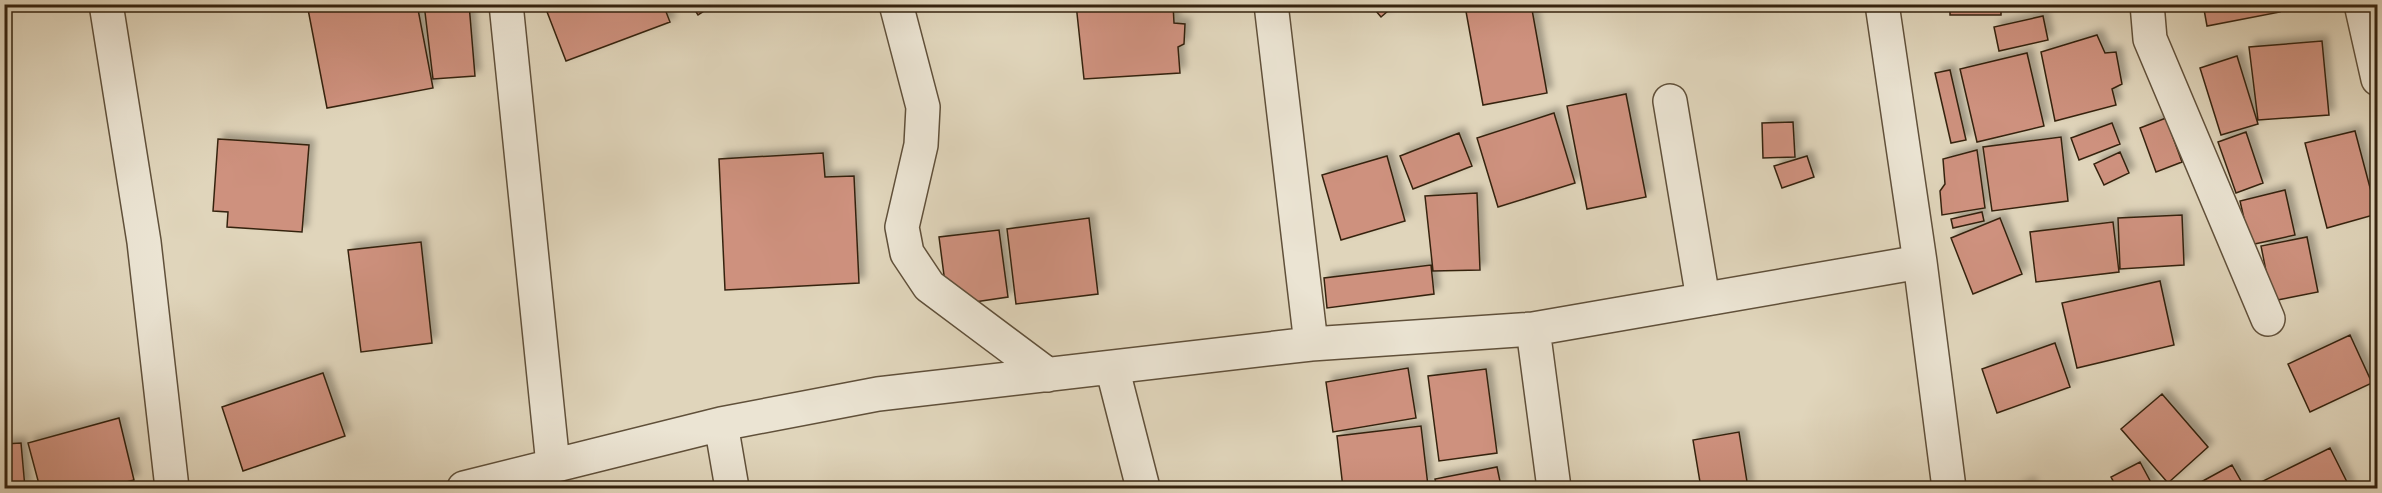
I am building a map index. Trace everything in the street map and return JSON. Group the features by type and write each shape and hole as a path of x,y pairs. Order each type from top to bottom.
{"street":[{"path":"106,4 144,242 172,489"},
{"path":"506,4 553,465"},
{"path":"896,4 923,107 921,145 902,227 907,253 929,286 1048,375"},
{"path":"1271,4 1311,344"},
{"path":"1882,4 1920,262 1949,489"},
{"path":"2147,4 2150,39 2268,320"},
{"path":"2361,4 2378,79"},
{"path":"1670,101 1703,299"},
{"path":"464,489 721,424 878,394 1311,344 1533,329 1920,262"},
{"path":"1533,329 1554,489"},
{"path":"1112,367 1143,489"},
{"path":"721,424 732,489"}],"building":[{"path":"307,4 417,4 433,88 327,108"},
{"path":"424,4 469,4 475,76 433,79"},
{"path":"544,4 663,4 670,22 566,61"},
{"path":"691,4 715,4 698,15"},
{"path":"1076,4 1173,4 1174,23 1185,24 1184,44 1178,47 1180,73 1084,79"},
{"path":"1370,4 1396,4 1381,17"},
{"path":"1471,4 1531,4 1547,93 1483,105 1465,6"},
{"path":"1546,4 1560,4 1548,10"},
{"path":"1950,4 2001,4 2001,15 1950,15"},
{"path":"2203,4 2278,4 2280,12 2207,26"},
{"path":"2043,16 2048,40 1999,51 1994,27"},
{"path":"2097,35 2105,53 2116,52 2122,84 2112,89 2116,105 2055,121 2041,52"},
{"path":"2322,41 2329,115 2258,120 2249,47"},
{"path":"2027,53 2044,126 1977,142 1960,69"},
{"path":"2237,56 2258,124 2221,135 2200,68"},
{"path":"1950,70 1966,140 1951,143 1935,73"},
{"path":"1626,94 1646,197 1587,209 1567,106"},
{"path":"1554,113 1575,183 1498,207 1477,138"},
{"path":"2166,118 2182,162 2156,172 2140,128"},
{"path":"1793,122 1795,157 1763,158 1762,123"},
{"path":"2112,123 2120,144 2079,160 2071,138"},
{"path":"2355,131 2377,214 2327,228 2305,143"},
{"path":"2246,132 2263,183 2236,193 2218,142"},
{"path":"1459,133 1472,166 1413,189 1400,156"},
{"path":"2061,137 2068,201 1992,211 1983,147"},
{"path":"218,139 309,145 302,232 227,227 228,212 213,211"},
{"path":"1977,150 1985,208 1942,215 1940,191 1945,184 1943,159"},
{"path":"2120,152 2129,173 2104,185 2094,164"},
{"path":"823,153 825,177 854,176 859,283 725,290 719,159"},
{"path":"1387,156 1405,221 1341,240 1322,175"},
{"path":"1807,156 1814,177 1782,188 1774,166"},
{"path":"2285,190 2295,235 2250,245 2240,201"},
{"path":"1477,193 1480,270 1433,271 1425,196"},
{"path":"1982,212 1984,221 1953,228 1951,219"},
{"path":"2182,215 2184,265 2120,269 2118,218"},
{"path":"1089,218 1098,294 1016,304 1007,229"},
{"path":"2000,218 2022,274 1973,294 1951,238"},
{"path":"2113,222 2119,272 2036,282 2030,232"},
{"path":"999,230 1008,297 948,306 939,237"},
{"path":"2307,237 2318,292 2272,301 2261,246"},
{"path":"421,242 432,343 361,352 348,250"},
{"path":"1431,265 1434,294 1327,308 1324,278"},
{"path":"2160,281 2174,345 2077,368 2062,303"},
{"path":"2350,335 2372,383 2310,412 2288,364"},
{"path":"2055,343 2070,387 1997,413 1982,369"},
{"path":"1408,368 1416,418 1333,432 1326,382"},
{"path":"1486,369 1497,453 1439,461 1428,376"},
{"path":"323,373 345,436 243,471 222,407"},
{"path":"2162,394 2208,447 2168,483 2121,429"},
{"path":"119,418 134,480 104,488 40,488 28,443"},
{"path":"1421,426 1428,486 1343,488 1337,436"},
{"path":"1739,432 1748,488 1701,488 1693,440"},
{"path":"21,443 25,488 4,488 4,444"},
{"path":"2330,448 2350,488 2259,488 2257,484"},
{"path":"2140,462 2154,488 2117,488 2111,477"},
{"path":"2232,465 2245,488 2190,488"},
{"path":"1497,467 1501,486 1437,488 1435,479"},
{"path":"2030,483 2032,488 2016,488"}]}
